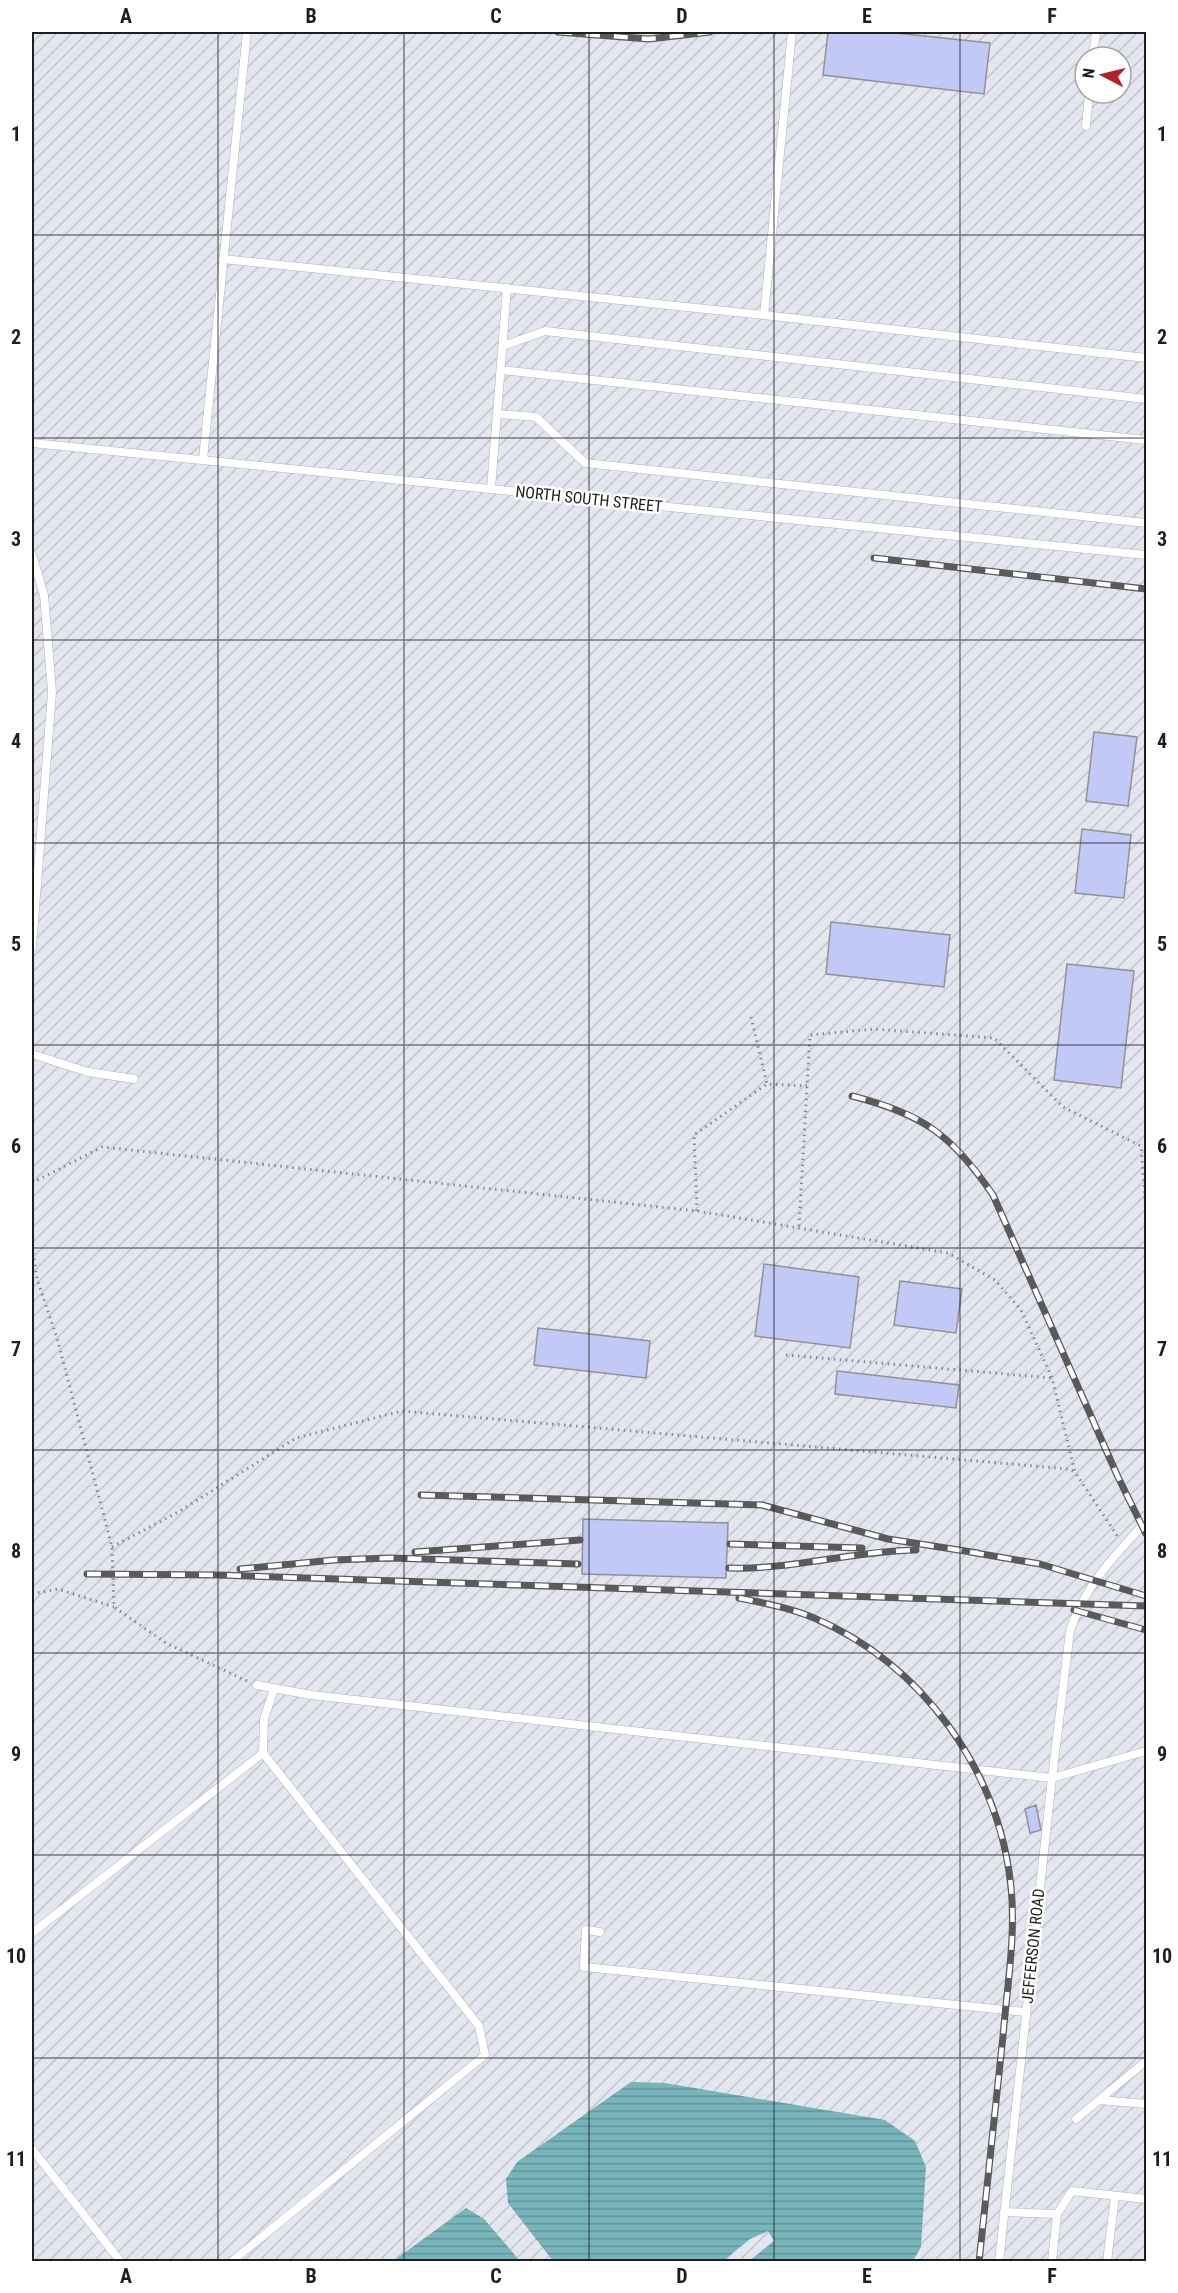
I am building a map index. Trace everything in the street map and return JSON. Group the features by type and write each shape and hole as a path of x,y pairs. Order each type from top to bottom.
{"lane":[{"path":"203,459 247,32"},
{"path":"764,315 792,32"},
{"path":"1086,126 1088,105"},
{"path":"223,259 764,315 1146,358"},
{"path":"491,489 507,288"},
{"path":"503,346 545,331 1146,399"},
{"path":"501,370 1146,440"},
{"path":"498,414 536,417 585,463 1146,523"},
{"name":"NORTH SOUTH STREET","path":"32,443 1146,555"},
{"path":"32,555 44,595 52,692 32,947"},
{"path":"32,1054 88,1072 134,1079"},
{"name":"JEFFERSON ROAD","path":"999,2262 1070,1631 1077,1611 1094,1580 1144,1527"},
{"path":"257,1685 274,1689 1052,1778 1146,1751"},
{"path":"231,2262 485,2055 478,2026 263,1753 264,1719 274,1689"},
{"path":"32,1933 263,1753"},
{"path":"600,1932 586,1930 584,1967 1026,2012"},
{"path":"1076,2119 1146,2061"},
{"path":"1099,2100 1146,2104"},
{"path":"32,2149 121,2262"},
{"path":"1052,2262 1057,2214 1072,2191 1146,2199"},
{"path":"1107,2262 1115,2196"},
{"path":"1004,2212 1057,2214"}],"path":[{"path":"751,1017 767,1084"},
{"path":"799,1226 810,1035 873,1029 994,1038 1063,1107 1141,1146 1146,1212"},
{"path":"697,1211 694,1134 767,1084 807,1086"},
{"path":"32,1183 102,1147 697,1211 799,1226 948,1253 995,1280 1021,1310 1052,1378 1075,1472 1124,1546"},
{"path":"32,1247 37,1279 57,1338 112,1547 114,1607"},
{"path":"786,1355 1052,1378"},
{"path":"112,1547 180,1511 296,1438 402,1411 1069,1469 1075,1472"},
{"path":"32,1594 58,1589 114,1607 166,1644 257,1685"}],"shaded area":[{"path":"32,32 1146,32 1146,2261 32,2262"}],"water":[{"path":"631,2082 665,2083 885,2120 915,2141 926,2167 921,2247 913,2261 749,2261 774,2241 768,2231 750,2239 723,2261 553,2261 508,2203 506,2179 517,2162"},
{"path":"466,2208 484,2219 520,2261 393,2261"}],"building":[{"path":"828,32 886,32 990,43 984,94 823,75"},
{"path":"1094,732 1137,737 1128,806 1086,801"},
{"path":"1082,829 1131,835 1124,898 1075,893"},
{"path":"831,922 950,935 944,987 826,974"},
{"path":"1067,964 1134,971 1121,1088 1054,1080"},
{"path":"764,1264 859,1277 850,1348 755,1336"},
{"path":"900,1281 962,1289 956,1333 894,1325"},
{"path":"538,1328 650,1341 646,1378 534,1365"},
{"path":"837,1371 959,1385 956,1408 835,1394"},
{"path":"583,1519 728,1523 726,1578 582,1574"},
{"path":"1036,1805 1041,1830 1030,1833 1025,1809"}],"railway":[{"path":"558,32 649,39 710,32"},
{"path":"874,558 1146,589"},
{"path":"852,1096 898,1111 934,1130 964,1157 993,1195 1118,1477 1146,1534"},
{"path":"421,1495 762,1505 888,1539 978,1553"},
{"path":"415,1552 580,1540"},
{"path":"730,1544 862,1548"},
{"path":"729,1568 776,1566 916,1550"},
{"path":"970,1552 1040,1564 1146,1596"},
{"path":"240,1569 334,1560 390,1558 578,1564"},
{"path":"87,1574 218,1575 1146,1606"},
{"path":"739,1598 814,1618 853,1638 889,1663 921,1692 948,1726 972,1763 990,1802 1004,1844 1011,1887 1012,1943 979,2262"},
{"path":"1074,1610 1146,1630"}]}
